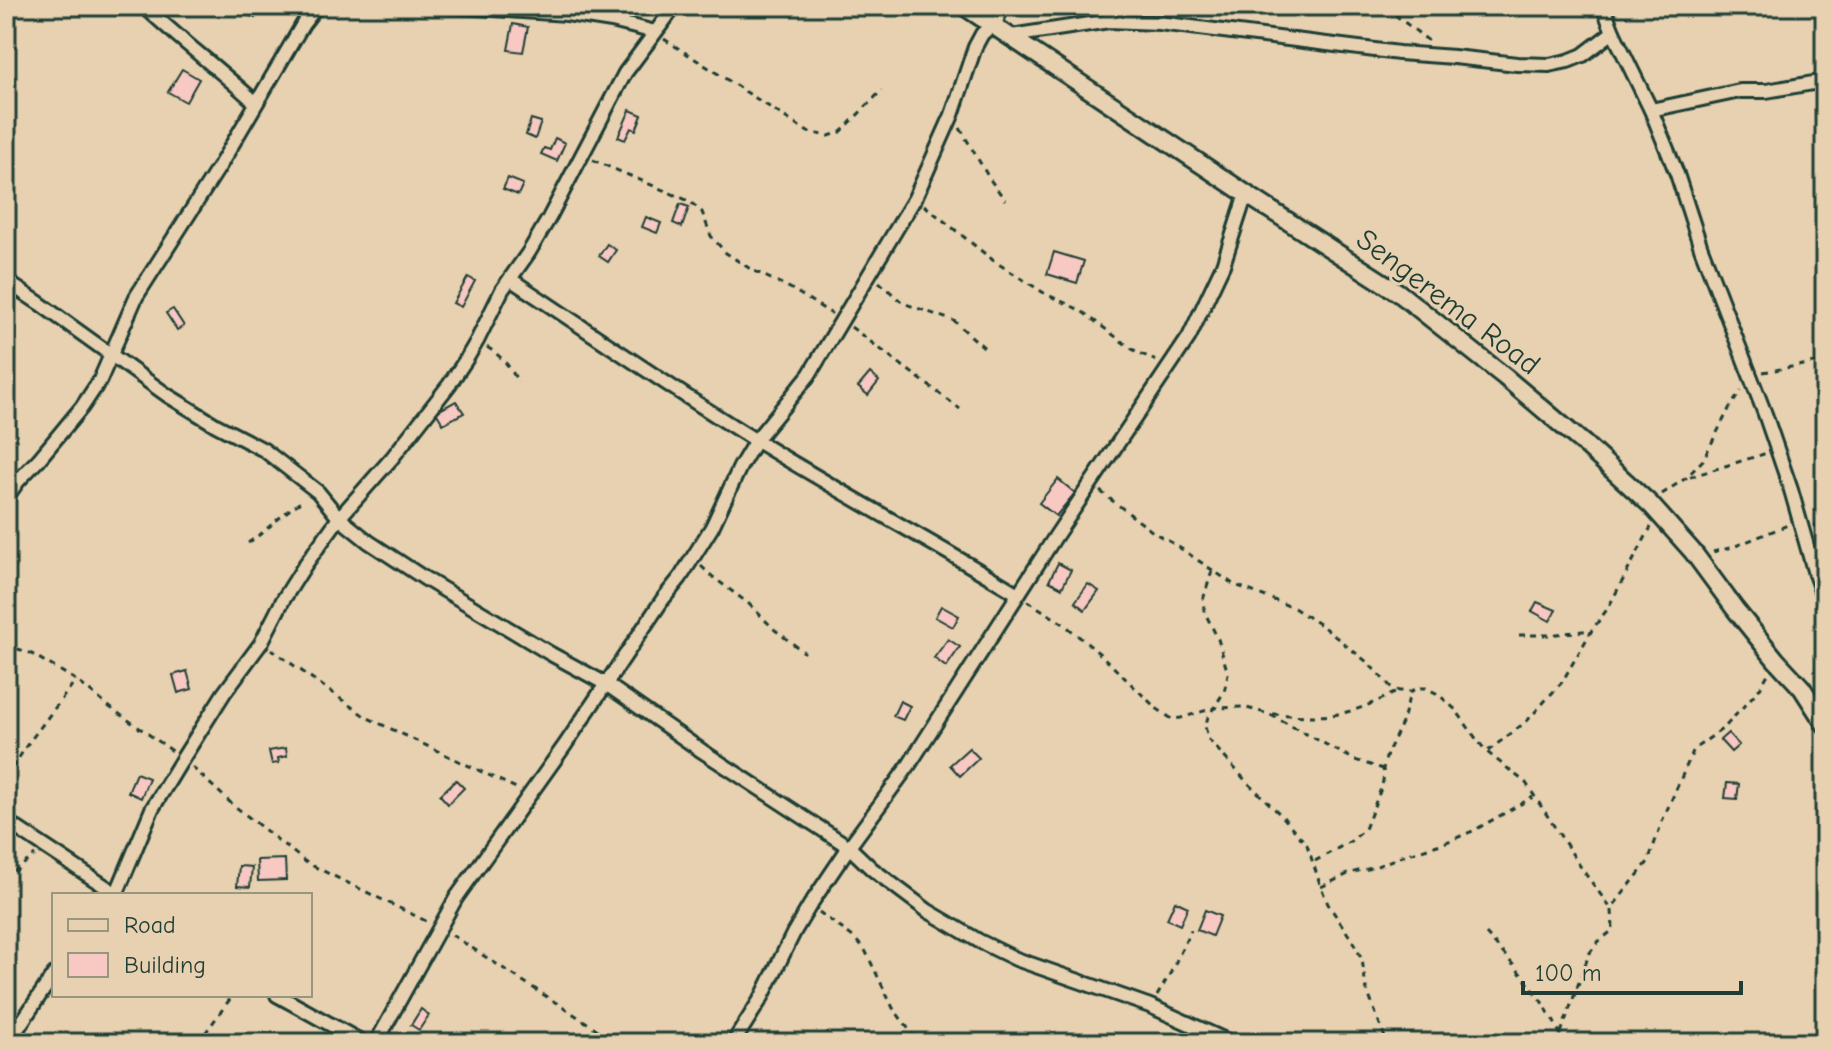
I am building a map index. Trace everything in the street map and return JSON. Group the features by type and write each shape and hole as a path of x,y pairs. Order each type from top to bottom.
{"main road":[{"name":"Sengerema Road","path":"964,6 1399,293 1505,377 1655,509 1802,688 1825,724"}],"street":[{"path":"144,6 256,103"},
{"path":"6,498 82,407 100,380 136,297 317,6"},
{"path":"449,6 567,14 655,32"},
{"path":"118,893 152,809 183,758 224,693 261,643 305,565 339,518 449,385 477,341 502,290 549,218 625,73 675,6"},
{"path":"376,1043 438,927 693,557 712,527 756,440 809,375 871,273 915,198 952,115 975,47 982,34 994,25 1002,6"},
{"path":"1603,6 1677,174 1723,307 1751,374 1825,601"},
{"path":"1011,36 1109,21 1159,23 1355,48 1549,65 1583,55 1613,32"},
{"path":"1651,110 1740,91 1766,91 1825,81"},
{"path":"733,1043 762,997 810,905 909,765 1018,594 1189,337 1223,265 1246,194"},
{"path":"510,279 756,440 1018,594"},
{"path":"6,281 167,395 264,450 318,492 339,518 369,542 424,578 606,684 849,847 872,869 928,911 1016,959 1150,1006 1232,1043"},
{"path":"6,821 114,893"},
{"path":"8,1043 52,977"},
{"path":"281,997 364,1043"}],"path":[{"path":"1387,6 1422,37 1454,57"},
{"path":"655,32 672,46 808,132 829,136 841,132 882,90"},
{"path":"952,115 1005,200"},
{"path":"582,156 689,201 702,212 711,236 726,253 842,320 960,409"},
{"path":"915,198 994,261 1044,293 1080,310 1132,349 1169,368"},
{"path":"871,273 903,303 954,321 987,350"},
{"path":"477,341 503,359 518,383"},
{"path":"1686,478 1703,460 1751,374 1825,361"},
{"path":"1487,752 1527,721 1567,675 1615,596 1665,491 1686,478 1777,450"},
{"path":"1091,484 1153,532 1233,584 1294,608 1322,626 1399,691"},
{"path":"248,543 285,513 318,492"},
{"path":"1693,552 1716,552 1799,520"},
{"path":"693,557 805,653"},
{"path":"1212,571 1203,600 1205,613 1218,639 1228,674 1224,692 1205,727 1209,740 1307,845 1328,904 1362,959 1366,988 1387,1043"},
{"path":"1018,594 1065,625 1172,719 1214,708 1243,707 1269,714 1320,716 1357,709 1399,691 1426,688 1438,694 1456,710 1487,752 1526,783 1612,910"},
{"path":"1519,635 1592,630"},
{"path":"261,643 366,717 531,795"},
{"path":"6,645 30,653 76,680 183,758 232,804 307,863 438,927 618,1043"},
{"path":"1561,1033 1589,954 1613,930 1612,910 1648,862 1694,749 1732,720 1760,688 1776,660"},
{"path":"6,778 76,680"},
{"path":"1314,862 1351,841 1365,829 1382,786 1387,754 1403,721 1412,691"},
{"path":"1269,714 1355,760 1383,769"},
{"path":"1321,887 1350,873 1380,866 1473,831 1534,796"},
{"path":"6,881 44,847"},
{"path":"810,905 837,923 865,950 893,1008 919,1043"},
{"path":"1150,1006 1191,930"},
{"path":"1486,934 1515,966 1561,1033 1564,1043"},
{"path":"198,1043 232,997"}],"building":[{"path":"243,6 259,6 255,18 240,12"},
{"path":"513,24 528,27 523,52 508,50"},
{"path":"182,69 199,79 186,102 168,92"},
{"path":"630,110 642,115 636,130 631,128 625,140 618,137"},
{"path":"531,119 541,122 535,139 526,135"},
{"path":"555,138 565,143 557,161 541,154 544,148 550,150"},
{"path":"508,178 523,184 518,195 503,189"},
{"path":"680,204 689,207 682,227 673,223"},
{"path":"646,217 661,223 657,233 642,227"},
{"path":"607,244 616,250 608,262 599,256"},
{"path":"1054,252 1084,261 1077,283 1047,274"},
{"path":"468,277 475,281 461,307 453,303"},
{"path":"173,309 184,326 177,330 166,313"},
{"path":"870,373 879,381 868,395 858,387"},
{"path":"456,401 464,413 443,424 436,412"},
{"path":"1058,479 1075,493 1056,516 1039,503"},
{"path":"1058,563 1071,570 1062,588 1049,581"},
{"path":"1088,584 1099,591 1085,610 1075,602"},
{"path":"1537,602 1556,610 1550,621 1532,611"},
{"path":"941,606 959,616 953,627 935,617"},
{"path":"948,639 960,647 946,667 934,658"},
{"path":"187,671 192,689 178,693 173,675"},
{"path":"900,701 910,706 903,720 893,716"},
{"path":"1728,733 1739,745 1731,752 1720,740"},
{"path":"286,748 287,756 278,758 279,763 272,764 269,751"},
{"path":"969,748 979,758 960,776 950,765"},
{"path":"136,773 149,778 141,798 128,792"},
{"path":"456,780 464,788 448,804 440,795"},
{"path":"1727,783 1739,784 1737,799 1725,798"},
{"path":"285,859 286,880 258,881 257,860"},
{"path":"239,866 252,867 250,887 237,886"},
{"path":"1175,901 1188,907 1180,925 1167,919"},
{"path":"1205,910 1220,916 1212,936 1197,930"},
{"path":"421,1009 429,1015 419,1030 411,1025"}]}
